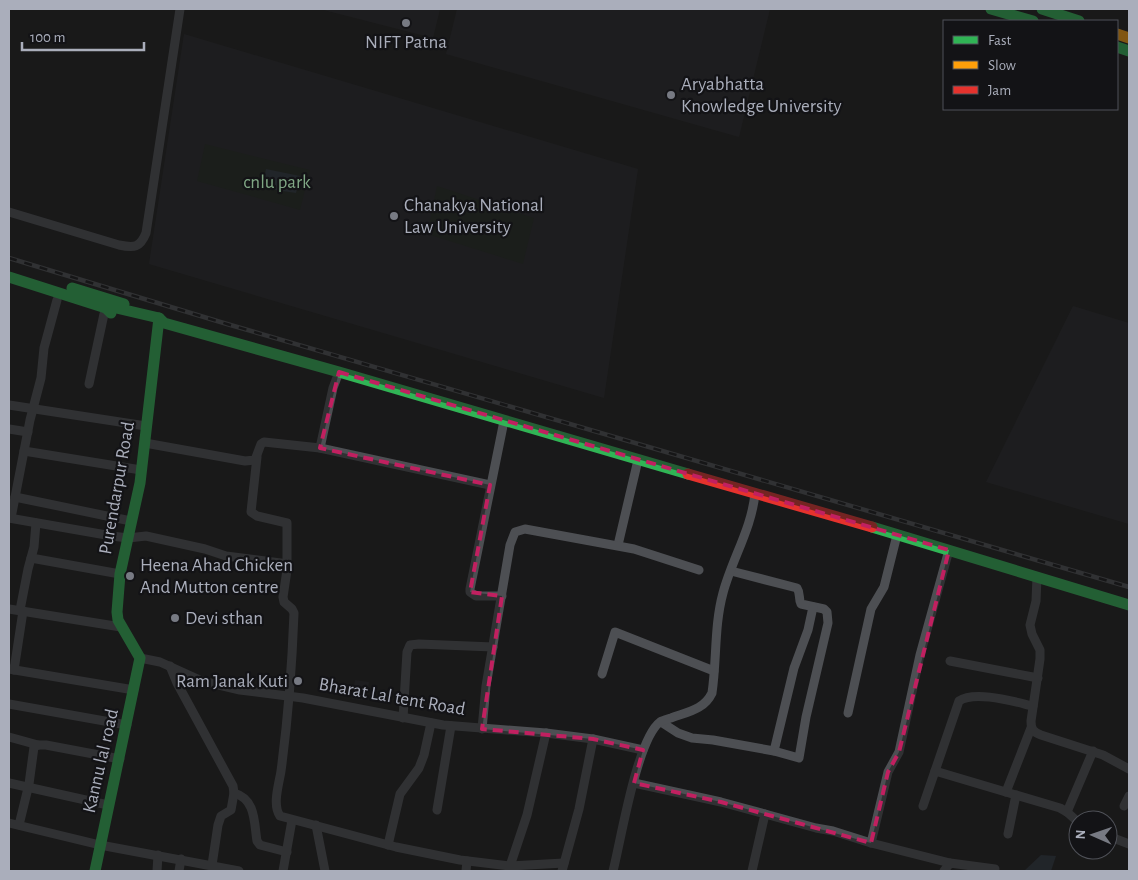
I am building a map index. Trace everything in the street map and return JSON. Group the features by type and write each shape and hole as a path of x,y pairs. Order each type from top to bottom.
{"street":[{"path":"9,212 119,245 137,246 142,241 146,233 180,9"},
{"path":"991,9 1008,11 1030,20"},
{"path":"1045,9 1076,20"},
{"path":"9,269 122,303 131,307 136,313"},
{"path":"9,277 105,311"},
{"path":"9,286 105,311 112,307 120,314 160,322 339,372 504,422 949,550 1129,605"},
{"path":"57,300 44,348 41,378 10,518 128,538 146,536 205,549 226,556 288,564"},
{"path":"89,384 105,311"},
{"path":"120,314 136,313 160,322"},
{"name":"Purendarpur Road","path":"140,658 118,620 117,612 120,574 141,470 160,322"},
{"path":"320,448 333,388 339,372"},
{"path":"9,405 146,426"},
{"path":"502,596 476,596 470,592 470,585 504,422"},
{"path":"9,429 28,432"},
{"path":"490,485 320,448 264,442 262,444 257,457 251,512 257,516 287,523 288,564 283,597 284,602 294,613 289,696 276,810 280,816 292,820 422,853 510,866 563,867 579,809 593,739"},
{"path":"144,443 245,462 254,460 257,457"},
{"path":"24,451 141,470"},
{"path":"618,545 638,460"},
{"path":"612,871 643,750 654,729 661,722 704,705 712,693 718,618 723,593 752,512 755,493"},
{"path":"15,498 131,521"},
{"path":"36,523 35,538 25,581 22,611 11,669 134,690"},
{"path":"482,729 486,686 510,545 515,532 520,529 618,545 699,570"},
{"path":"848,713 871,609 884,587 898,535"},
{"path":"871,843 886,777 899,752 918,664 949,550"},
{"path":"31,558 120,574"},
{"path":"661,722 692,738 774,751 799,758 828,618 827,612 824,609 801,604 797,588 731,571"},
{"path":"1006,792 1031,728 1038,678 1040,650 1030,625 1036,601 1036,577"},
{"path":"774,751 796,662 808,630 813,607"},
{"path":"9,609 122,627"},
{"path":"602,674 615,632 714,671"},
{"path":"403,718 407,652 410,645 493,647"},
{"name":"Bharat Lal tent Road","path":"140,658 170,666 193,678 210,684 240,690 332,703 451,726 546,733 593,739 643,750"},
{"name":"Kannu lal road","path":"95,871 140,658"},
{"path":"950,661 1038,678"},
{"path":"170,666 177,683 231,780 234,793 231,810 221,816 219,820 212,866"},
{"path":"923,806 959,700 964,697 978,696 1033,706"},
{"path":"9,704 127,724"},
{"path":"388,845 400,794 415,774 424,755 431,723"},
{"path":"437,810 451,726"},
{"path":"1031,728 1034,732 1041,735 1093,751 1129,770"},
{"path":"510,866 527,815 546,733"},
{"path":"9,737 38,745 120,759"},
{"path":"19,825 28,787 32,753 34,747 38,745"},
{"path":"935,771 1052,805 1067,812 1093,751"},
{"path":"9,783 108,805"},
{"path":"634,783 721,802 816,828 834,831 965,868 995,869"},
{"path":"234,793 241,794 247,799 252,809 257,841 260,845 287,852"},
{"path":"1008,834 1016,795"},
{"path":"1124,806 1129,796"},
{"path":"752,871 765,814"},
{"path":"283,871 292,820"},
{"path":"9,823 100,844 239,871"},
{"path":"316,825 324,871"},
{"path":"157,871 158,855"},
{"path":"179,871 181,859"},
{"path":"466,871 467,861"},
{"path":"944,871 950,863"}],"highlighted area":[{"path":"339,372 949,550 899,752 888,772 871,843 721,802 634,783 643,750 593,739 482,729 502,596 470,592 490,485 320,448"}],"shaded area":[{"name":"NIFT Patna","path":"320,9 440,9 433,38"},
{"name":"Aryabhatta Knowledge University","path":"457,9 770,9 739,137 446,54"},
{"name":"Chanakya National Law University","path":"184,34 638,169 604,398 149,264"},
{"path":"266,169 300,176 296,193 262,188"},
{"path":"1073,306 1129,323 1129,524 986,482"},
{"path":"355,680 369,682 366,700 352,699"},
{"path":"1041,855 1056,856 1051,871 1024,871"}],"green space":[{"name":"cnlu park","path":"205,144 310,170 300,210 197,181"},
{"path":"437,186 534,218 523,264 427,234"}],"railway":[{"path":"9,258 227,324 1129,587"}],"traffic: fast":[{"path":"991,9 1030,20"},
{"path":"1042,9 1076,20"},
{"path":"1118,47 1129,51"},
{"path":"9,277 106,308 111,313"},
{"path":"72,288 124,304"},
{"path":"106,308 112,307 159,318 164,323 688,474"},
{"path":"95,871 140,658 118,620 117,612 120,574 140,483 159,318"},
{"path":"872,527 1129,605"}],"traffic: slow":[{"path":"1118,34 1129,38"}],"traffic: jam":[{"path":"688,474 872,527"}],"place":[{"name":"NIFT Patna","path":"406,23"},
{"name":"Aryabhatta Knowledge University","path":"671,95"},
{"name":"Chanakya National Law University","path":"394,216"},
{"name":"Heena Ahad Chicken And Mutton centre","path":"130,576"},
{"name":"Devi sthan","path":"175,618"},
{"name":"Ram Janak Kuti","path":"298,681"}]}
